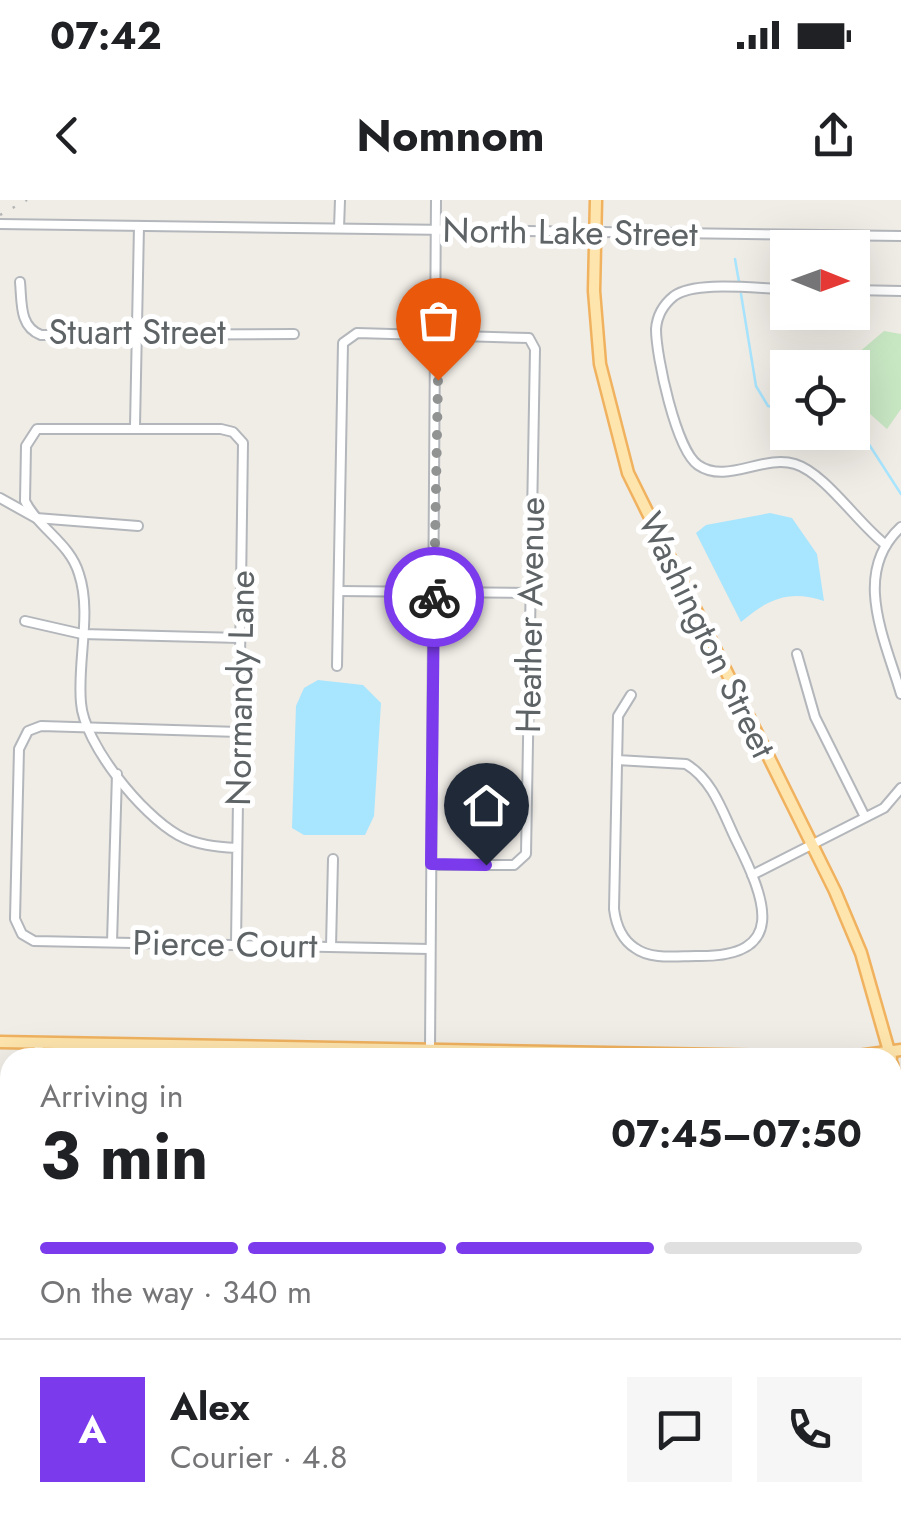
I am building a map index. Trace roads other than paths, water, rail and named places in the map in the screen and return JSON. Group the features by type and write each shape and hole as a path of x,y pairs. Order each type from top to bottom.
{"main road":[{"name":"Washington Street","path":"596,200 600,364 628,473 861,953 891,1048"},
{"path":"0,1042 142,1048"}],"street":[{"path":"339,228 340,200"},
{"path":"430,1048 436,200"},
{"name":"North Lake Street","path":"0,224 901,236"},
{"path":"139,226 135,426 44,426 31,433 24,456 24,489 36,518 75,562 81,579 80,699 88,730 116,774 167,828 203,844 237,848"},
{"name":"Stuart Street","path":"20,282 24,322 32,332 57,336 138,332 294,334"},
{"path":"770,289 694,288 666,297 656,334 679,437 690,458 700,467 718,472 773,462 804,468 886,545"},
{"path":"870,290 901,291"},
{"path":"337,666 341,362 346,338 356,333 436,335"},
{"name":"Heather Avenue","path":"431,864 514,865 526,854 535,348 529,338 436,335"},
{"name":"Normandy Lane","path":"135,426 222,428 237,435 246,456 236,944"},
{"path":"0,498 36,518 138,526"},
{"path":"901,527 886,545 874,574 874,600 901,694"},
{"path":"339,590 530,593"},
{"path":"25,621 82,634 242,638"},
{"path":"797,654 808,701 866,818"},
{"path":"617,760 676,761 696,770 709,786 752,875 762,917 756,946 725,957 653,955 625,943 614,909 617,760 618,716 630,695"},
{"name":"Pierce Court","path":"88,730 40,726 28,730 21,740 16,918 22,934 34,941 430,949"},
{"path":"88,730 239,732"},
{"path":"112,942 116,774"},
{"path":"752,875 884,808 901,788"},
{"path":"331,947 333,859"},
{"path":"38,1043 38,1048"}],"water":[{"path":"770,513 792,518 817,554 824,601 800,596 780,598 741,622 696,533 706,525"},
{"path":"318,680 363,685 381,703 374,816 365,835 304,835 292,828 296,706 304,688"}],"waterway":[{"path":"735,259 739,282"},
{"path":"741,294 756,386 770,406"},
{"path":"870,446 901,494"}],"railway":[{"path":"0,215 27,200"}]}
